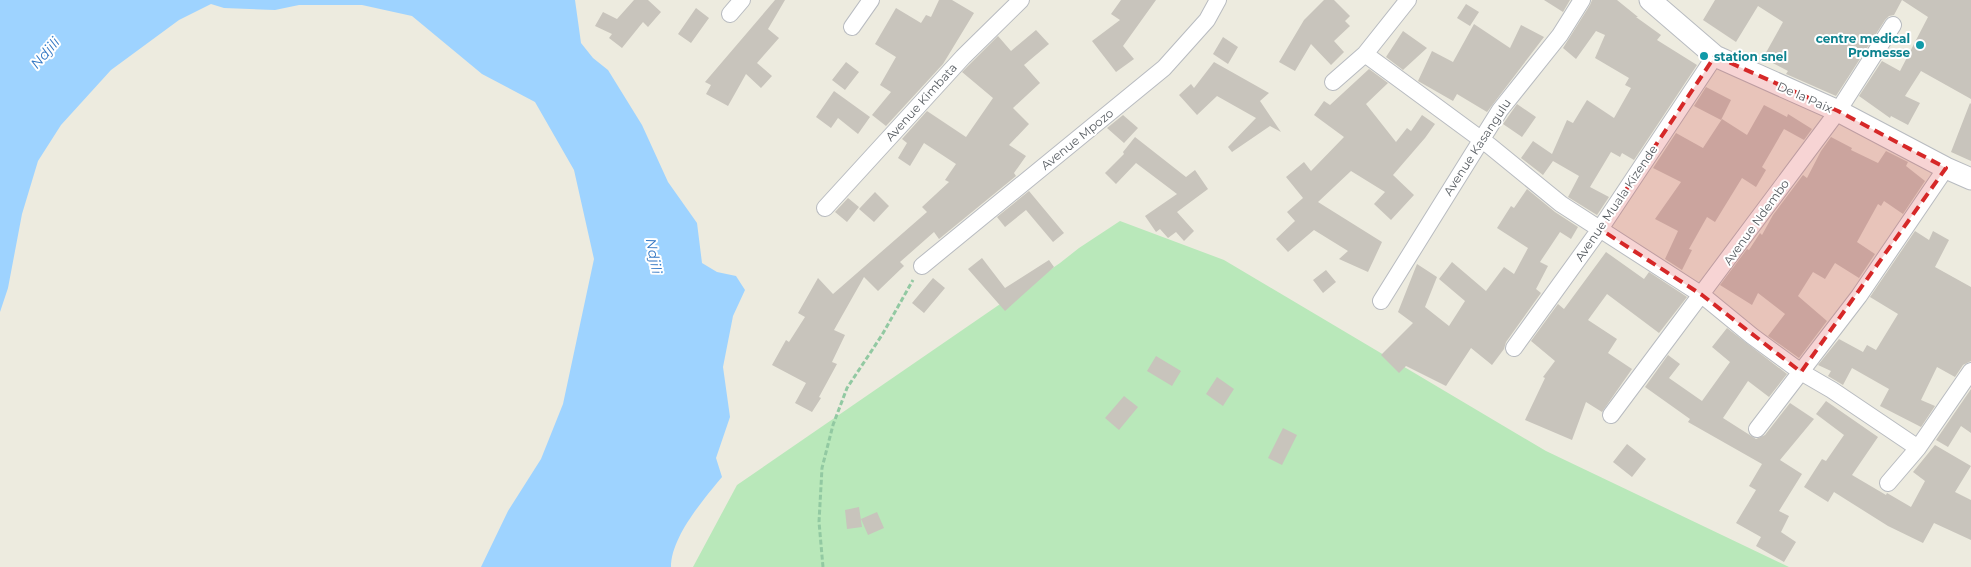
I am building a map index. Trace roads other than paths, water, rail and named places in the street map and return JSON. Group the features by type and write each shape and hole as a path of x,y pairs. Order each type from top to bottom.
{"street":[{"path":"730,14 742,0"},
{"path":"852,27 871,0"},
{"name":"Avenue Kimbata","path":"824,208 962,57 1021,0"},
{"name":"Avenue Mpozo","path":"922,266 1164,68 1208,20 1218,0"},
{"name":"Avenue Kasangulu","path":"1381,300 1500,110 1560,35 1582,0"},
{"name":"De la Paix","path":"1650,0 1715,56 1838,111 1946,168 1971,179"},
{"path":"1333,82 1365,54 1406,1"},
{"name":"Avenue Ndembo","path":"1611,415 1838,111 1893,25"},
{"path":"1365,54 1480,140 1561,204 1702,295 1752,336 1801,372 1832,390 1918,448"},
{"name":"Avenue Muala Kizende","path":"1514,348 1600,229 1715,56"},
{"path":"1757,429 1859,296 1946,168"},
{"path":"1888,483 1918,448 1971,371"}],"water":[{"name":"Ndjili","path":"0,0 575,0 581,43 593,58 608,70 642,125 668,182 697,223 702,263 717,272 736,276 745,290 733,316 723,367 730,417 716,458 722,477 689,519 682,531 672,555 671,567 481,567 508,511 541,459 563,404 594,259 574,170 535,102 482,74 412,16 362,5 299,5 275,10 224,8 211,4 179,20 111,70 61,125 38,161 22,214 8,288 0,312"}],"place":[{"name":"centre medical Promesse","path":"1920,45"},
{"name":"station snel","path":"1704,56"}]}
